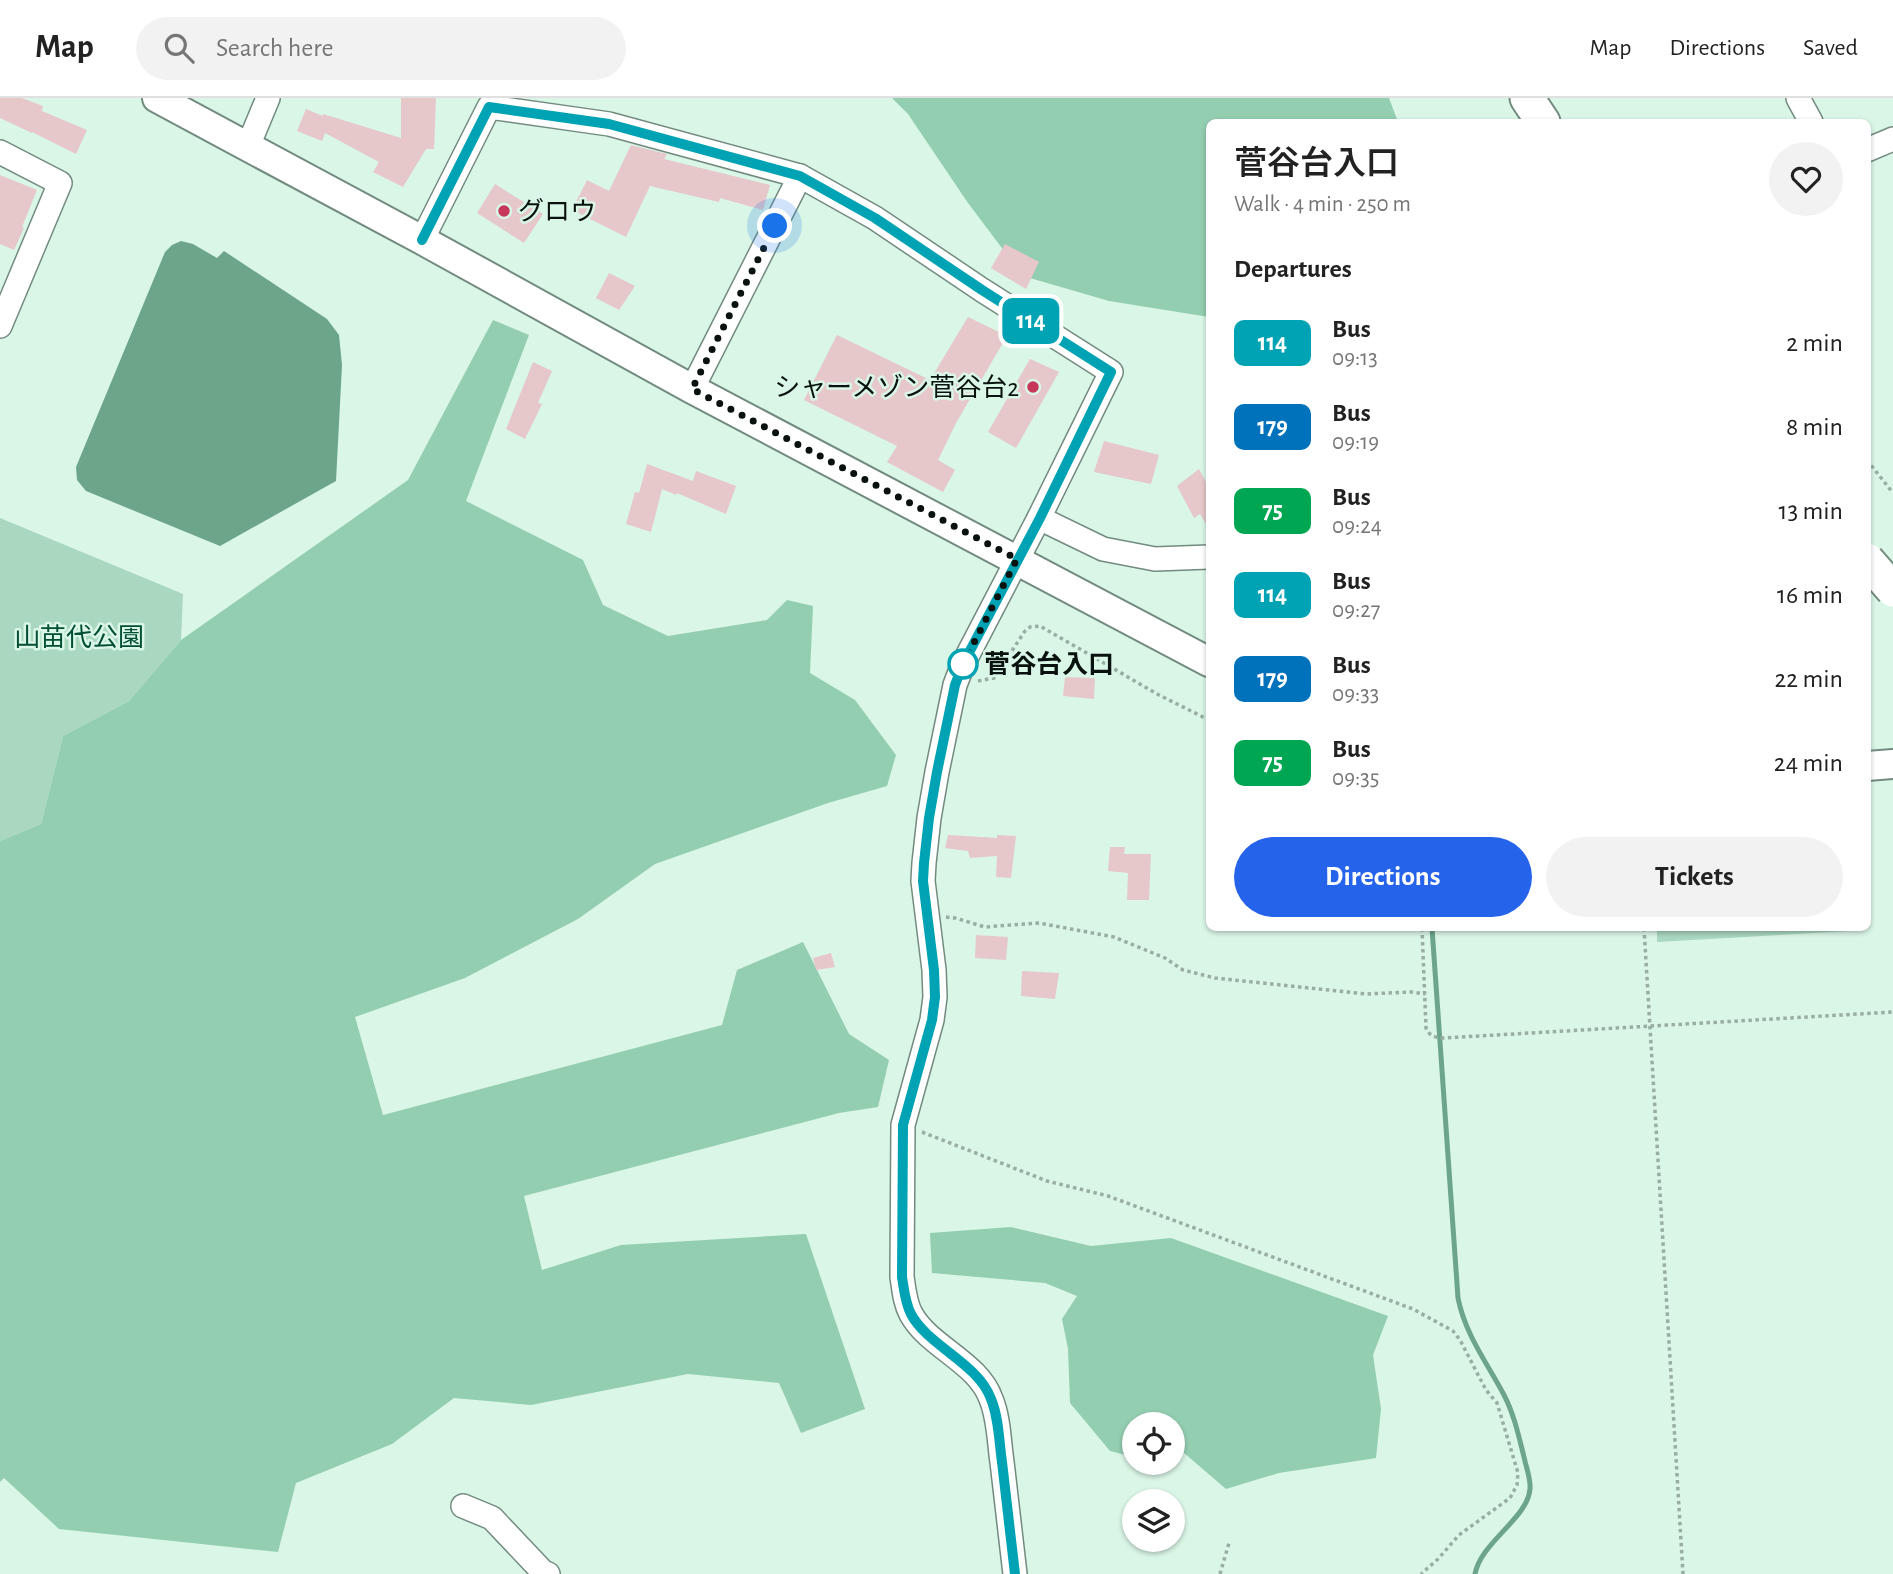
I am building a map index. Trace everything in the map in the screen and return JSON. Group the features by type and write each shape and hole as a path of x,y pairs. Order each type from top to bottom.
{"highway":[{"path":"1527,98 1541,119"},
{"path":"1871,565 1893,590"}],"main road":[{"path":"157,98 692,389 1206,660"},
{"path":"1871,766 1893,764"}],"street":[{"path":"247,146 268,98"},
{"path":"1798,98 1809,119"},
{"path":"422,240 489,107 609,124 800,176 875,218 1111,372 1040,518 963,664 955,685 929,818 923,881 935,997 932,1020 903,1125 902,1277 905,1296 910,1312 918,1324 974,1374 992,1399 1015,1574"},
{"path":"1871,148 1893,139"},
{"path":"0,152 60,183 0,326"},
{"path":"692,389 800,176"},
{"path":"1040,518 1103,548 1155,559 1206,557"},
{"path":"463,1506 492,1518 548,1574"}],"path":[{"path":"1871,465 1893,493"},
{"path":"955,685 993,678 1025,631 1030,627 1040,626 1159,695 1206,718"},
{"path":"927,916 955,918 985,927 1039,923 1114,937 1165,958 1183,971 1215,978 1366,994 1425,994"},
{"path":"1422,931 1426,1028 1433,1037 1893,1012"},
{"path":"1644,931 1684,1574"},
{"path":"903,1125 1047,1181 1108,1196 1413,1309 1453,1331 1486,1390 1497,1403 1518,1473 1517,1485 1510,1498 1459,1535 1421,1574"},
{"path":"1220,1574 1229,1543"}],"green space":[{"name":"山苗代公園","path":"0,518 183,594 181,640 129,701 63,736 41,824 0,841"},
{"path":"1657,931 1849,931 1657,942"}],"shaded area":[{"path":"892,98 1389,98 1397,119 1206,119 1206,317 1109,301 1023,276 968,203 908,114"},
{"path":"181,241 193,244 217,258 224,251 327,319 339,335 342,365 336,481 220,546 86,491 77,480 76,467 165,252"},
{"path":"493,320 529,335 466,501 583,560 603,605 668,636 767,620 787,600 813,606 810,673 855,700 896,755 887,786 828,803 655,864 578,919 465,978 355,1017 383,1115 722,1025 737,970 803,942 849,1034 889,1060 878,1107 839,1113 524,1196 542,1270 621,1245 806,1234 865,1409 801,1433 779,1383 688,1374 531,1405 454,1398 392,1444 296,1483 278,1552 59,1529 4,1478 0,1482 0,841 41,824 63,736 129,701 181,640 408,480"},
{"path":"1011,1227 1091,1246 1171,1238 1388,1316 1373,1355 1381,1409 1376,1458 1279,1473 1226,1489 1185,1454 1185,1412 1122,1412 1122,1454 1110,1451 1070,1403 1068,1349 1062,1319 1077,1296 1045,1283 932,1273 930,1233"}],"building":[{"path":"0,98 22,98 43,106 42,111 87,130 76,154 0,118"},
{"path":"401,98 436,98 434,149 426,149 403,187 373,172 379,162 325,133 322,141 297,131 306,109 401,138"},
{"path":"631,145 667,154 664,159 770,185 763,210 720,198 719,202 650,186 626,237 572,210 587,180 609,191"},
{"path":"0,175 37,190 14,250 0,244"},
{"path":"495,184 543,214 524,243 477,213"},
{"path":"1005,244 1039,262 1026,289 991,268"},
{"path":"609,273 635,286 619,310 596,298"},
{"path":"968,317 1007,336 956,423 938,460 955,470 943,492 887,462 897,446 804,400 837,335 930,380"},
{"path":"1030,359 1059,372 1016,448 988,432"},
{"path":"533,362 552,371 538,403 542,404 525,439 506,429"},
{"path":"1104,441 1159,455 1151,484 1094,472"},
{"path":"647,464 693,481 696,471 736,486 726,514 662,489 651,532 626,524"},
{"path":"1199,469 1206,482 1206,524 1200,514 1194,518 1177,486"},
{"path":"1065,677 1095,678 1094,699 1063,696"},
{"path":"948,835 997,838 997,835 1016,836 1011,878 996,877 997,856 970,858 968,851 945,848"},
{"path":"1110,847 1125,847 1124,854 1151,854 1149,900 1127,900 1128,873 1108,871"},
{"path":"976,935 1008,937 1006,960 975,958"},
{"path":"831,953 835,967 816,970 813,958"},
{"path":"1022,971 1059,973 1055,999 1021,996"}],"waterway":[{"path":"1432,931 1458,1298 1471,1336 1511,1410 1530,1485 1527,1500 1521,1510 1486,1551 1475,1574"}],"bus line":[{"name":"114","path":"422,240 489,107 609,124 800,176 875,218 1111,372 1040,518 963,664 955,685 937,772 924,863 923,881 935,997 932,1020 903,1125 902,1277 905,1296 910,1312 918,1324 974,1374 992,1399 1015,1574"}],"place":[{"name":"グロウ","path":"504,211"},
{"name":"シャーメゾン菅谷台2","path":"1033,387"},
{"name":"菅谷台入口","path":"963,664"}],"route":[{"path":"775,226 692,389 1017,559 963,664"}]}
